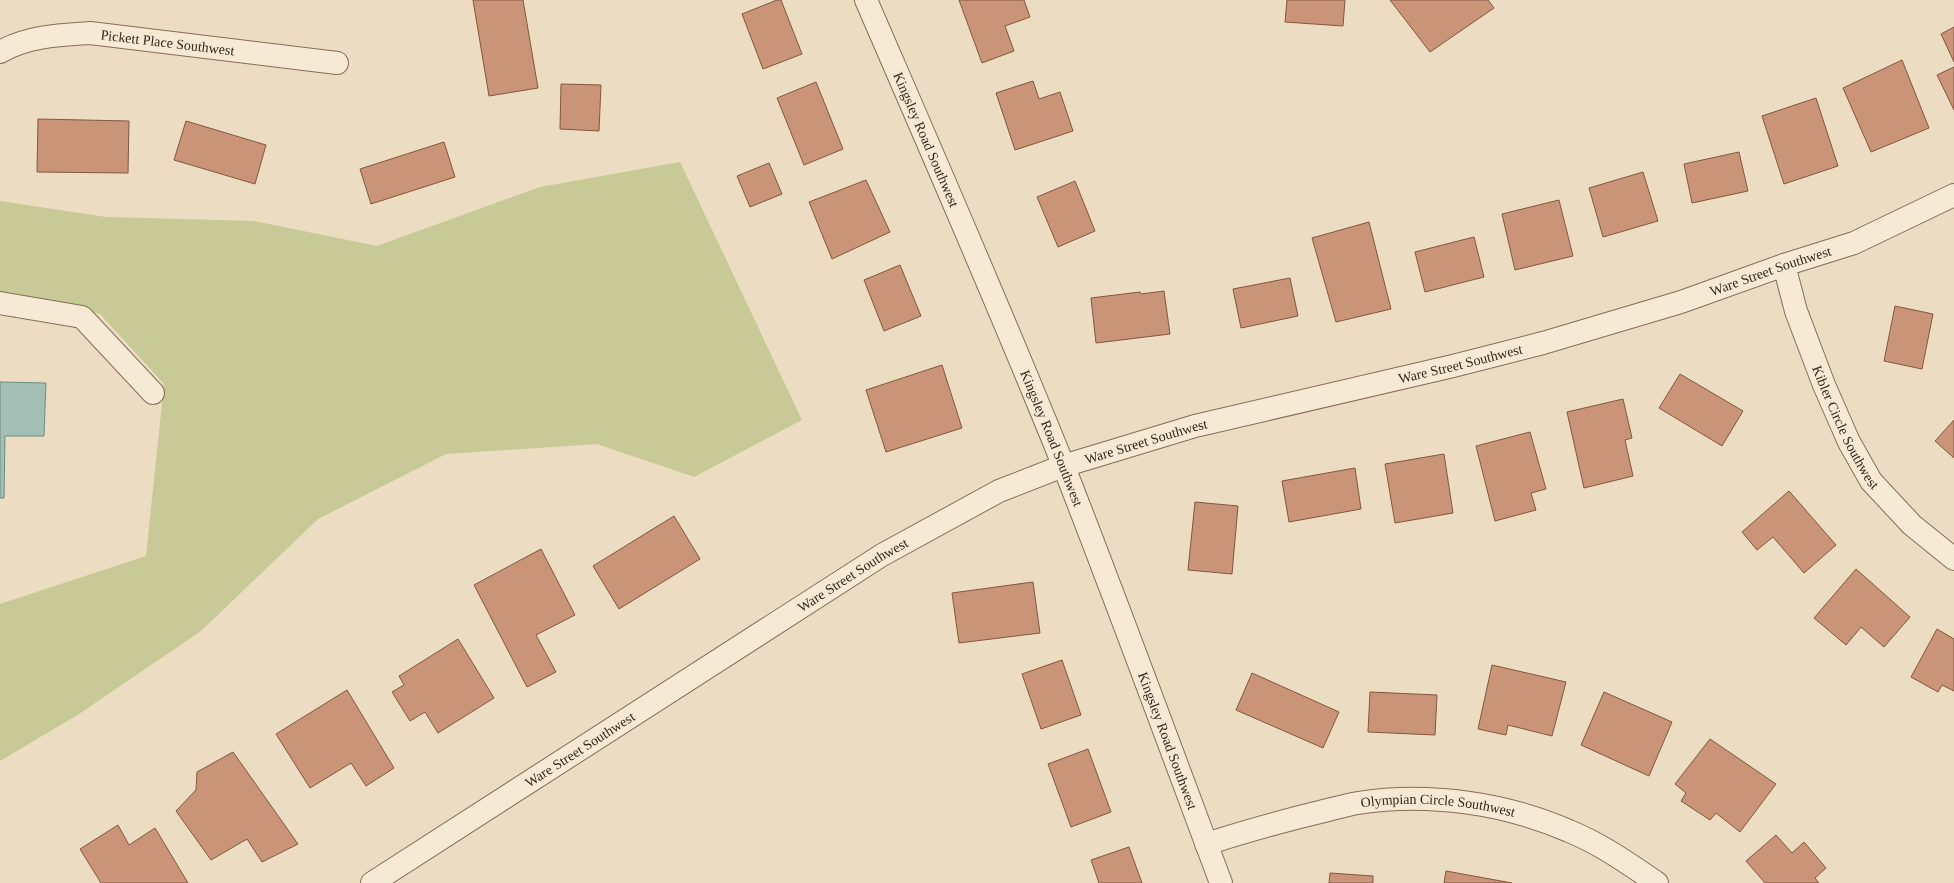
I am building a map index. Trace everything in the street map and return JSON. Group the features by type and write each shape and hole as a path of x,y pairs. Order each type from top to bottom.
{"street":[{"name":"Kingsley Road Southwest","path":"866,0 964,224 1063,466 1221,883"},
{"name":"Pickett Place Southwest","path":"0,52 13,44 50,35 90,33 337,63"},
{"name":"Ware Street Southwest","path":"372,883 882,554 999,491 1063,466 1195,426 1453,366 1543,343 1681,302 1784,265 1854,243 1954,195"},
{"name":"Kibler Circle Southwest","path":"1784,265 1796,311 1824,385 1849,442 1871,481 1912,525 1954,559"},
{"path":"0,303 82,317 153,393"},
{"name":"Olympian Circle Southwest","path":"1206,844 1276,823 1358,803 1411,799 1464,802 1517,813 1569,830 1616,854 1658,883"}],"green space":[{"path":"680,162 802,420 694,477 597,444 446,454 318,519 201,631 79,714 0,761 0,604 146,556 164,384 100,314 0,292 0,201 106,217 254,221 377,246 540,187"}],"shaded area":[{"path":"0,382 46,383 44,436 5,436 4,498 0,498"}],"building":[{"path":"473,0 523,0 538,88 489,96"},
{"path":"777,0 781,0 802,54 763,69 742,14"},
{"path":"959,0 1024,0 1030,17 1005,26 1014,51 982,63"},
{"path":"1287,0 1345,0 1343,26 1285,22"},
{"path":"1390,0 1488,0 1494,8 1430,52"},
{"path":"1954,27 1954,62 1941,34"},
{"path":"1902,60 1929,128 1871,152 1843,88"},
{"path":"1954,67 1954,110 1937,75"},
{"path":"1033,81 1039,99 1060,92 1073,131 1015,150 996,93"},
{"path":"816,82 843,149 804,165 777,98"},
{"path":"561,84 601,85 599,131 560,129"},
{"path":"1816,98 1838,166 1784,184 1762,116"},
{"path":"38,119 129,121 128,173 37,172"},
{"path":"186,121 266,145 255,184 174,160"},
{"path":"444,142 455,177 371,204 360,169"},
{"path":"1739,152 1748,191 1692,203 1684,164"},
{"path":"769,163 782,194 750,207 737,176"},
{"path":"1643,172 1658,221 1603,237 1589,188"},
{"path":"866,180 890,232 832,259 809,202"},
{"path":"1075,181 1095,231 1058,247 1037,197"},
{"path":"1559,200 1573,256 1515,270 1502,214"},
{"path":"1369,222 1391,309 1336,322 1312,238"},
{"path":"1474,237 1484,277 1425,292 1415,252"},
{"path":"900,265 921,316 884,331 864,280"},
{"path":"1290,278 1298,316 1241,328 1233,289"},
{"path":"1164,291 1170,334 1096,343 1091,298 1140,292 1141,294"},
{"path":"1895,306 1933,314 1922,369 1884,361"},
{"path":"942,365 962,428 886,452 866,390"},
{"path":"1680,374 1743,411 1722,446 1659,408"},
{"path":"1623,399 1632,438 1625,440 1633,476 1584,488 1567,412"},
{"path":"1954,420 1954,458 1935,441"},
{"path":"1530,432 1546,489 1531,493 1536,510 1495,521 1476,446"},
{"path":"1444,454 1453,513 1395,523 1385,464"},
{"path":"1355,468 1361,509 1289,522 1282,481"},
{"path":"1789,491 1836,545 1804,573 1773,537 1757,550 1742,532"},
{"path":"1195,502 1238,506 1232,574 1188,570"},
{"path":"674,516 700,559 619,609 593,566"},
{"path":"541,549 575,615 536,635 556,672 527,687 474,585"},
{"path":"1856,569 1910,617 1884,647 1861,627 1846,645 1814,618"},
{"path":"1033,582 1040,633 959,643 952,593"},
{"path":"1937,629 1954,639 1954,691 1942,685 1938,692 1911,677"},
{"path":"458,639 494,698 438,733 425,712 410,721 392,692 404,685 399,676"},
{"path":"1062,660 1081,715 1041,729 1022,674"},
{"path":"1492,665 1566,682 1552,736 1508,725 1506,735 1478,729"},
{"path":"1252,673 1339,712 1323,748 1236,710"},
{"path":"347,690 394,768 366,786 351,763 310,788 276,734"},
{"path":"1370,692 1437,695 1435,735 1368,732"},
{"path":"1604,692 1672,722 1649,776 1581,745"},
{"path":"1710,739 1776,784 1740,832 1716,813 1710,820 1681,801 1686,793 1675,784"},
{"path":"1088,749 1111,812 1071,827 1048,764"},
{"path":"233,752 298,844 262,862 247,839 211,860 176,811 196,790 197,772"},
{"path":"118,825 129,845 155,828 188,883 101,883 80,849"},
{"path":"1776,835 1792,853 1804,842 1826,868 1815,878 1819,883 1765,883 1746,861"},
{"path":"1129,847 1142,883 1099,883 1091,860"},
{"path":"1446,871 1512,883 1444,883"},
{"path":"1330,873 1373,876 1373,883 1329,883"}]}
